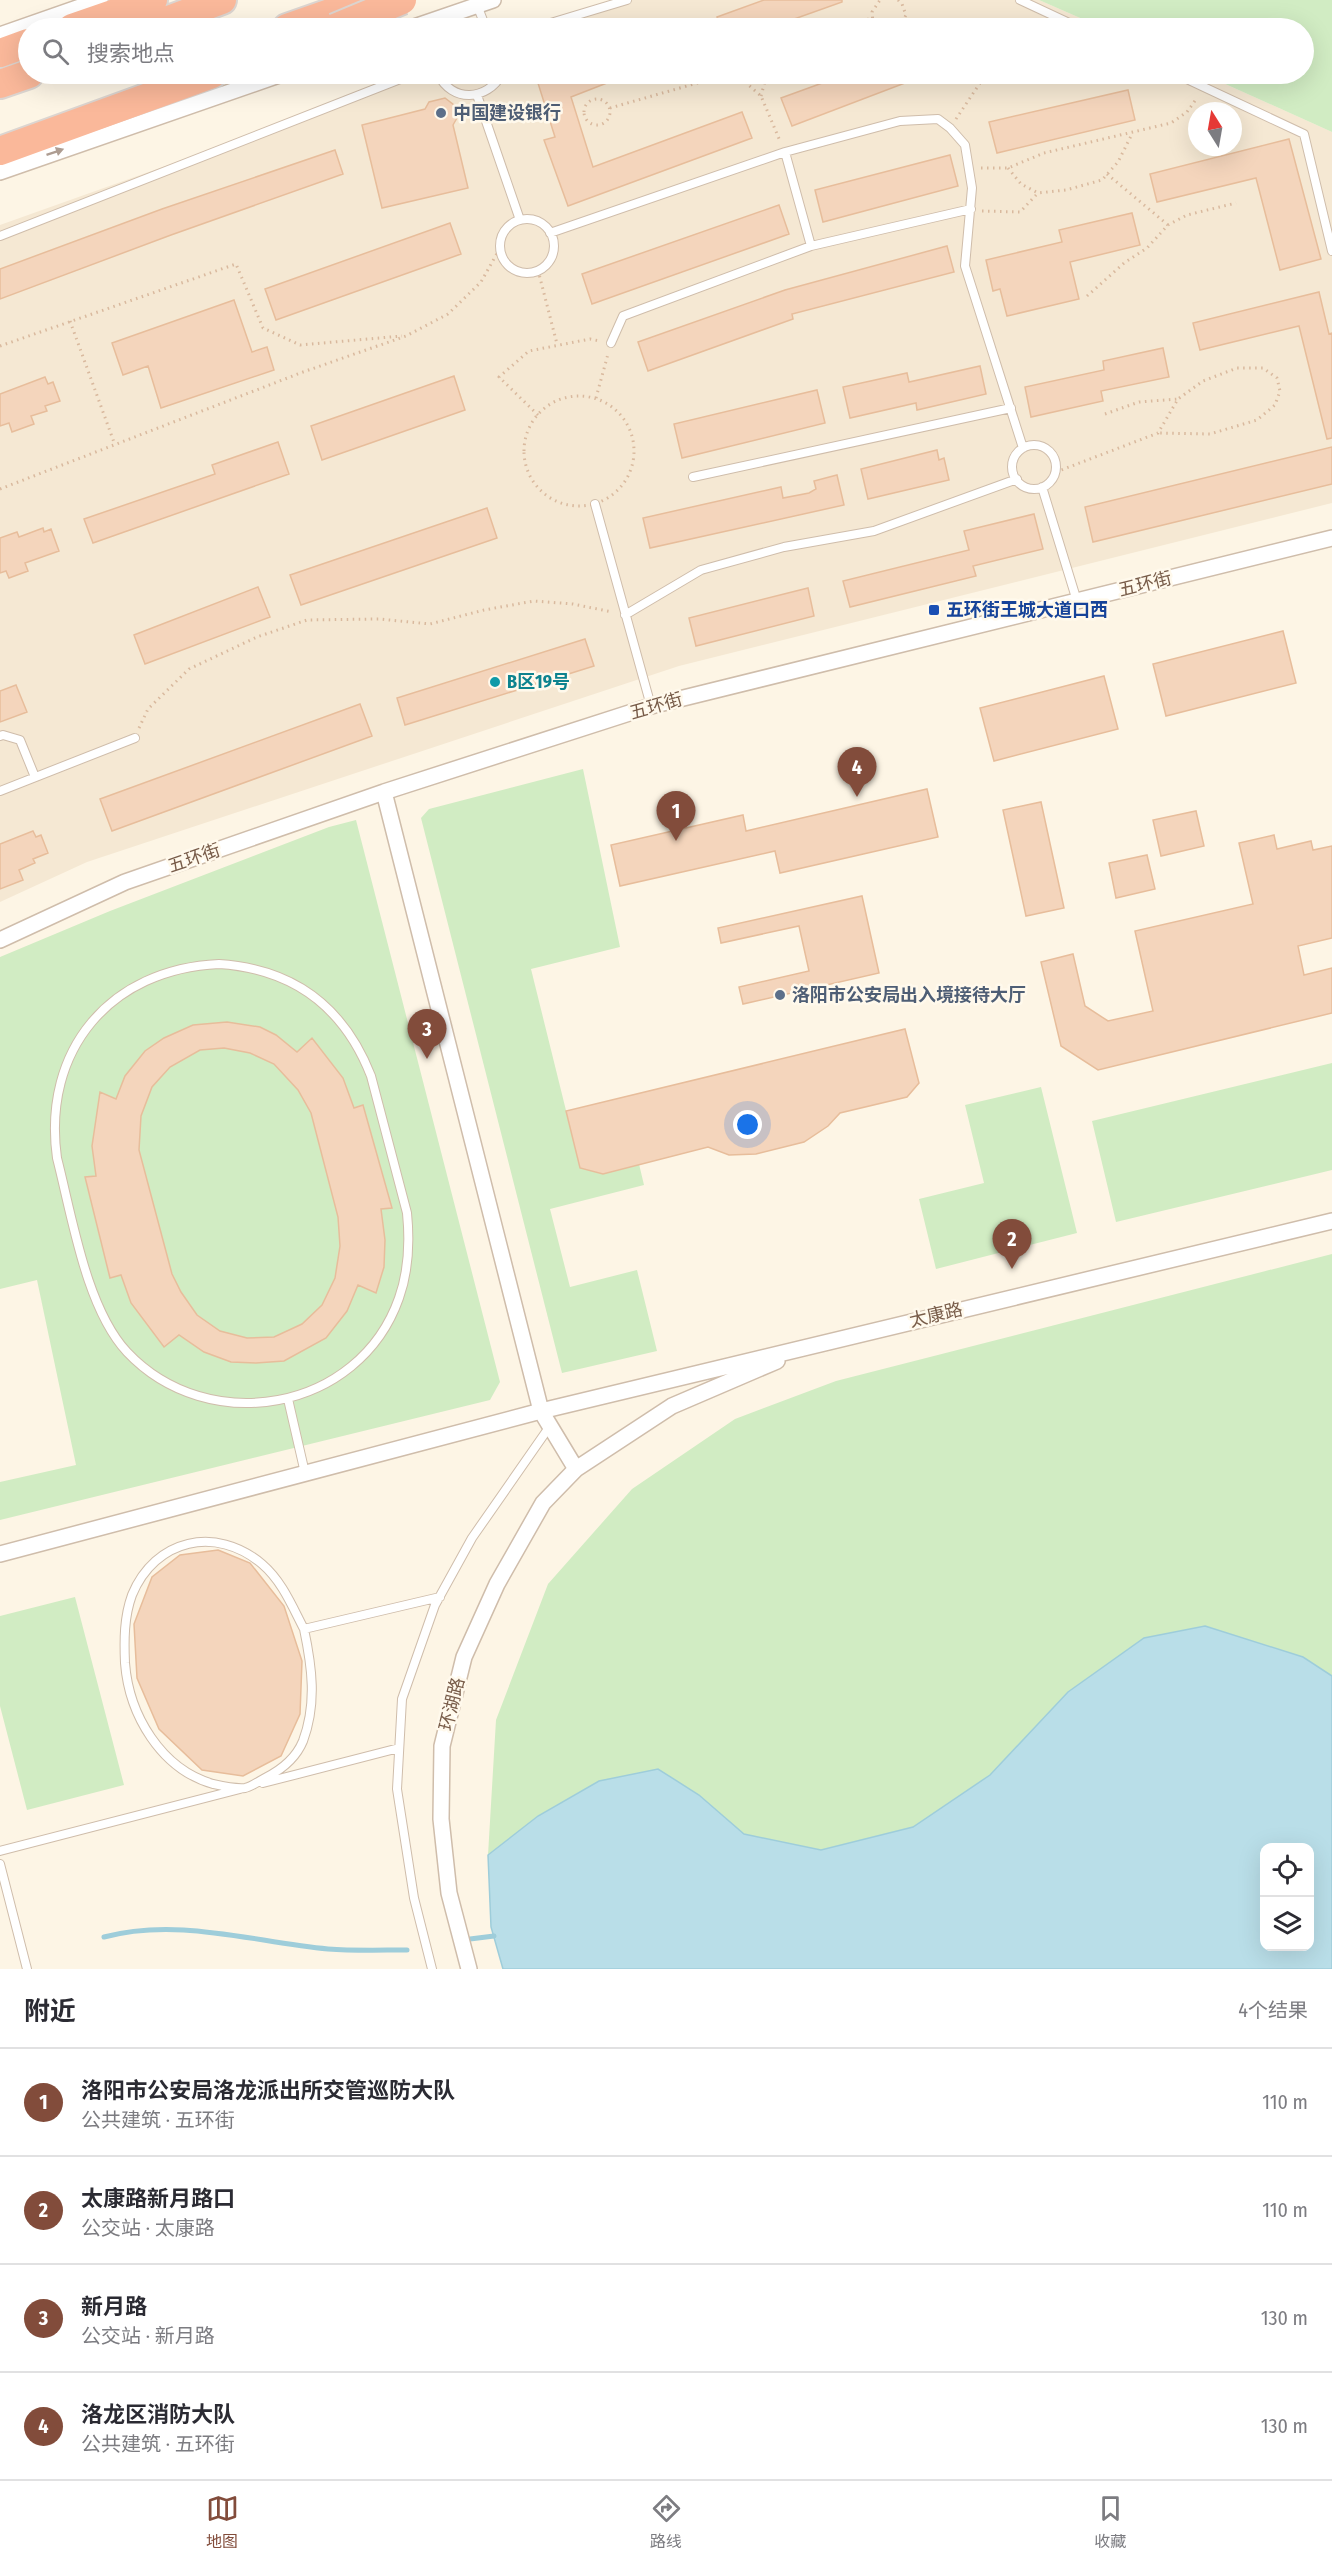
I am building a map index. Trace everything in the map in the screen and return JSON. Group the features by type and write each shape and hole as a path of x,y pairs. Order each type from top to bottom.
{"highway":[{"path":"101,18 153,0"},
{"path":"174,18 222,0"},
{"path":"316,18 367,0"},
{"path":"359,18 402,0"},
{"path":"0,53 18,47"},
{"path":"0,84 18,78"},
{"path":"0,131 133,84"},
{"path":"0,152 186,84"}],"street":[{"path":"49,18 100,0"},
{"path":"443,18 493,0"},
{"path":"0,35 18,29"},
{"path":"0,172 253,84"},
{"name":"五环街","path":"0,940 125,882 384,792 651,706 1332,538"},
{"path":"384,792 541,1411 576,1469"},
{"name":"太康路","path":"0,1554 541,1411 1332,1221"},
{"name":"环湖路","path":"469,1969 449,1893 441,1819 442,1746 464,1657 497,1584 543,1503 576,1469 672,1406 780,1360 904,1323"}],"lane":[{"path":"567,18 627,0"},
{"path":"1020,0 1059,18"},
{"path":"477,5 482,18"},
{"path":"0,236 388,84"},
{"path":"444,84 454,92 466,96 488,91 495,84"},
{"path":"1198,84 1304,134 1332,251"},
{"path":"477,95 520,220"},
{"path":"550,233 785,152 900,121 938,119 950,128 965,145 970,167 971,209 965,266 1023,448"},
{"path":"785,152 811,246"},
{"path":"611,343 623,316 811,246 971,209"},
{"path":"520,220 537,221 550,233 553,241 551,258 538,270 521,272 513,269 502,256 500,248 505,230 520,220"},
{"path":"693,477 1011,408"},
{"path":"1037,445 1050,452 1056,464 1056,472 1053,478 1042,487 1028,488 1017,479 1013,466 1014,459 1023,448 1037,445"},
{"path":"625,615 701,570 784,548 874,531 1017,479"},
{"path":"1042,487 1077,601"},
{"path":"595,504 651,706"},
{"path":"0,736 20,740 35,777"},
{"path":"0,791 135,738"},
{"path":"199,965 239,965 278,976 313,996 342,1023 359,1048 371,1076 407,1213 409,1235 406,1268 398,1300 389,1320 363,1355 346,1370 308,1392 288,1399 244,1404 200,1397 160,1380 127,1352 113,1335 93,1295 57,1158 54,1127 56,1096 69,1057 80,1039 92,1022 122,994 140,983 179,968 199,965"},
{"path":"288,1399 305,1473"},
{"path":"432,1969 414,1898 397,1789 402,1699 440,1597 472,1538 550,1426"},
{"path":"223,1543 246,1552 263,1565 285,1592 304,1629 311,1664 313,1692 309,1719 302,1743 290,1762 270,1776 246,1788 220,1786 196,1779 170,1761 149,1736 136,1708 127,1679 125,1622 131,1599 147,1568 162,1555 180,1545 223,1543"},
{"path":"304,1629 440,1597"},
{"path":"0,1851 399,1748"},
{"path":"0,1864 27,1969"}],"path":[{"path":"871,17 873,6 880,0"},
{"path":"898,0 906,15 904,18"},
{"path":"610,108 694,84"},
{"path":"747,84 761,96 785,152"},
{"path":"761,96 764,84"},
{"path":"950,128 979,84"},
{"path":"970,167 1008,168 1044,153 1170,123 1187,112 1196,102 1202,86"},
{"path":"601,99 610,108 609,117 598,125 590,123 584,116 586,104 593,100 601,99"},
{"path":"1008,168 1021,184 1038,193 1066,190 1102,180 1118,162 1132,133"},
{"path":"1107,174 1168,225"},
{"path":"971,209 992,213 1020,212 1038,193"},
{"path":"1087,296 1124,263 1147,248 1168,225 1187,215 1236,203"},
{"path":"0,489 406,336 448,315 481,282 500,248"},
{"path":"0,346 236,264 263,328 300,345 406,336"},
{"path":"538,270 557,344"},
{"path":"70,321 115,445"},
{"path":"538,415 499,377 529,351 590,339 611,343 596,398"},
{"path":"1056,472 1158,433 1210,434 1257,420 1275,405 1280,391 1277,378 1263,368 1237,368 1203,381 1178,399 1158,433"},
{"path":"579,395 596,398 612,406 624,418 632,434 635,451 632,469 624,484 611,496 595,504 576,506 558,502 541,492 530,477 524,459 525,440 532,422 544,407 561,398 579,395"},
{"path":"1105,414 1139,402 1178,399"},
{"path":"135,738 148,709 189,669 257,637 307,620 379,619 430,624 484,610 534,601 573,604 625,615"}],"shaded area":[{"path":"629,0 1039,0 1080,18 578,18"},
{"path":"396,84 1225,84 1332,132 1332,503 679,666 87,862 0,902 0,225"}],"green space":[{"path":"1039,0 1332,0 1332,132 1225,84 1314,84 1314,18 1080,18"},
{"path":"583,769 620,947 531,969 580,1167 603,1174 639,1164 644,1185 550,1209 570,1287 637,1270 657,1351 562,1373 421,818 429,809"},
{"path":"356,820 500,1382 490,1400 0,1520 0,1482 76,1465 37,1280 0,1289 0,957 110,911 329,827"},
{"path":"1332,1063 1332,1170 1116,1222 1092,1121"},
{"path":"1041,1087 1077,1233 936,1269 919,1199 984,1183 965,1105"},
{"path":"1332,1254 1332,1676 1303,1657 1205,1626 1144,1638 1068,1692 990,1775 913,1827 821,1850 744,1834 699,1795 599,1781 538,1816 488,1855 496,1720 548,1584 632,1489 735,1419 836,1381"},
{"path":"75,1597 124,1785 27,1810 0,1706 0,1616"}],"water":[{"path":"1205,1626 1303,1657 1332,1676 1332,1969 503,1969 491,1927 488,1855 538,1816 599,1781 658,1769 699,1795 744,1834 821,1850 913,1827 990,1775 1068,1692 1144,1638"}],"building":[{"path":"764,0 842,0 842,2 797,18 717,17"},
{"path":"538,84 604,84 571,97 593,167 742,112 752,138 568,206 544,140 555,137"},
{"path":"820,84 902,84 792,126 781,98"},
{"path":"1128,90 1135,120 997,153 989,122"},
{"path":"445,98 454,105 457,118 453,125 468,188 382,208 362,125 425,109 429,102"},
{"path":"1289,139 1321,259 1280,270 1256,178 1157,202 1150,174 1221,156 1242,156 1242,151"},
{"path":"335,150 343,174 0,299 0,269 162,209"},
{"path":"950,155 958,186 823,222 815,190"},
{"path":"779,205 789,234 592,304 582,274"},
{"path":"1132,213 1140,245 1070,262 1079,299 1007,316 1000,289 993,291 986,260 1062,242 1059,230"},
{"path":"450,223 461,254 276,320 265,289"},
{"path":"947,246 954,272 792,314 793,319 648,371 638,342 785,290"},
{"path":"1319,292 1329,334 1332,333 1332,438 1327,439 1299,326 1200,350 1193,323"},
{"path":"234,300 252,352 267,347 274,370 161,408 148,366 123,375 112,343"},
{"path":"1163,348 1169,377 1101,391 1103,401 1031,417 1025,387 1104,370 1103,361"},
{"path":"980,366 986,394 917,410 916,403 850,418 843,387 907,373 909,382"},
{"path":"454,376 465,410 322,460 311,426"},
{"path":"45,377 48,384 53,382 60,401 45,406 47,411 31,416 34,424 12,432 9,423 0,426 0,394"},
{"path":"817,390 825,423 682,458 674,424"},
{"path":"278,442 289,474 93,543 84,519 215,474 212,465"},
{"path":"1332,447 1332,484 1093,542 1085,507"},
{"path":"937,450 939,460 944,458 949,480 868,499 861,469"},
{"path":"837,475 844,505 650,548 643,518 781,487 783,498 809,493 816,489 814,481"},
{"path":"487,508 497,538 301,605 290,575"},
{"path":"1034,514 1043,549 973,566 976,576 850,607 843,581 969,550 964,531"},
{"path":"43,528 44,532 51,529 59,551 25,563 28,571 9,578 6,571 0,573 0,538 17,532 19,537"},
{"path":"258,587 270,617 145,664 134,635"},
{"path":"808,588 814,616 696,646 689,618"},
{"path":"1283,631 1296,683 1166,716 1153,664"},
{"name":"B区19号","path":"585,639 594,666 405,725 397,698"},
{"path":"1104,676 1118,729 994,761 980,708"},
{"path":"16,685 27,712 0,722 0,691"},
{"path":"360,704 372,736 112,831 100,799"},
{"path":"927,789 938,837 780,873 775,851 620,886 611,845 743,815 746,831"},
{"path":"1041,802 1064,908 1026,916 1003,810"},
{"path":"1196,811 1204,846 1161,856 1153,820"},
{"path":"33,831 36,837 41,835 48,853 33,859 35,863 19,870 23,880 0,889 0,844"},
{"path":"1274,835 1277,849 1311,841 1313,850 1332,846 1332,938 1298,946 1304,975 1332,968 1332,1013 1098,1070 1061,1046 1041,962 1073,954 1085,1006 1108,1021 1153,1011 1135,931 1253,904 1239,843"},
{"path":"1147,855 1155,889 1116,898 1109,863"},
{"path":"862,896 879,973 743,1004 739,987 809,971 799,926 721,943 718,928"},
{"path":"227,1022 260,1027 276,1035 297,1052 312,1038 343,1078 354,1108 363,1105 392,1208 381,1209 385,1240 384,1267 376,1293 358,1285 347,1311 326,1338 284,1361 231,1362 204,1352 179,1335 164,1347 131,1303 121,1275 110,1278 85,1177 96,1176 92,1146 100,1092 116,1099 125,1076 145,1051 164,1038 193,1025","holes":["224,1048 250,1053 274,1064 298,1090 311,1113 338,1217 340,1246 335,1278 322,1305 302,1324 274,1337 247,1338 220,1331 197,1315 181,1292 172,1274 139,1150 141,1116 152,1087 170,1067 200,1050"]},
{"path":"905,1029 919,1083 907,1097 840,1113 828,1126 804,1142 756,1154 729,1155 708,1147 603,1174 580,1168 566,1111"},
{"path":"218,1550 250,1563 284,1606 302,1661 300,1714 281,1756 243,1776 202,1770 159,1729 137,1678 134,1624 152,1577 180,1555"}],"waterway":[{"path":"104,1937 132,1931 188,1930 328,1949 407,1950"},
{"path":"470,1939 494,1936"}],"place":[{"name":"中国建设银行","path":"441,113"},
{"name":"五环街王城大道口西","path":"934,610"},
{"name":"B区19号","path":"495,682"},
{"name":"洛龙区消防大队","path":"857,797"},
{"name":"洛阳市公安局洛龙派出所交管巡防大队","path":"676,841"},
{"name":"洛阳市公安局出入境接待大厅","path":"780,995"},
{"name":"新月路","path":"427,1059"},
{"name":"太康路新月路口","path":"1012,1269"}]}
